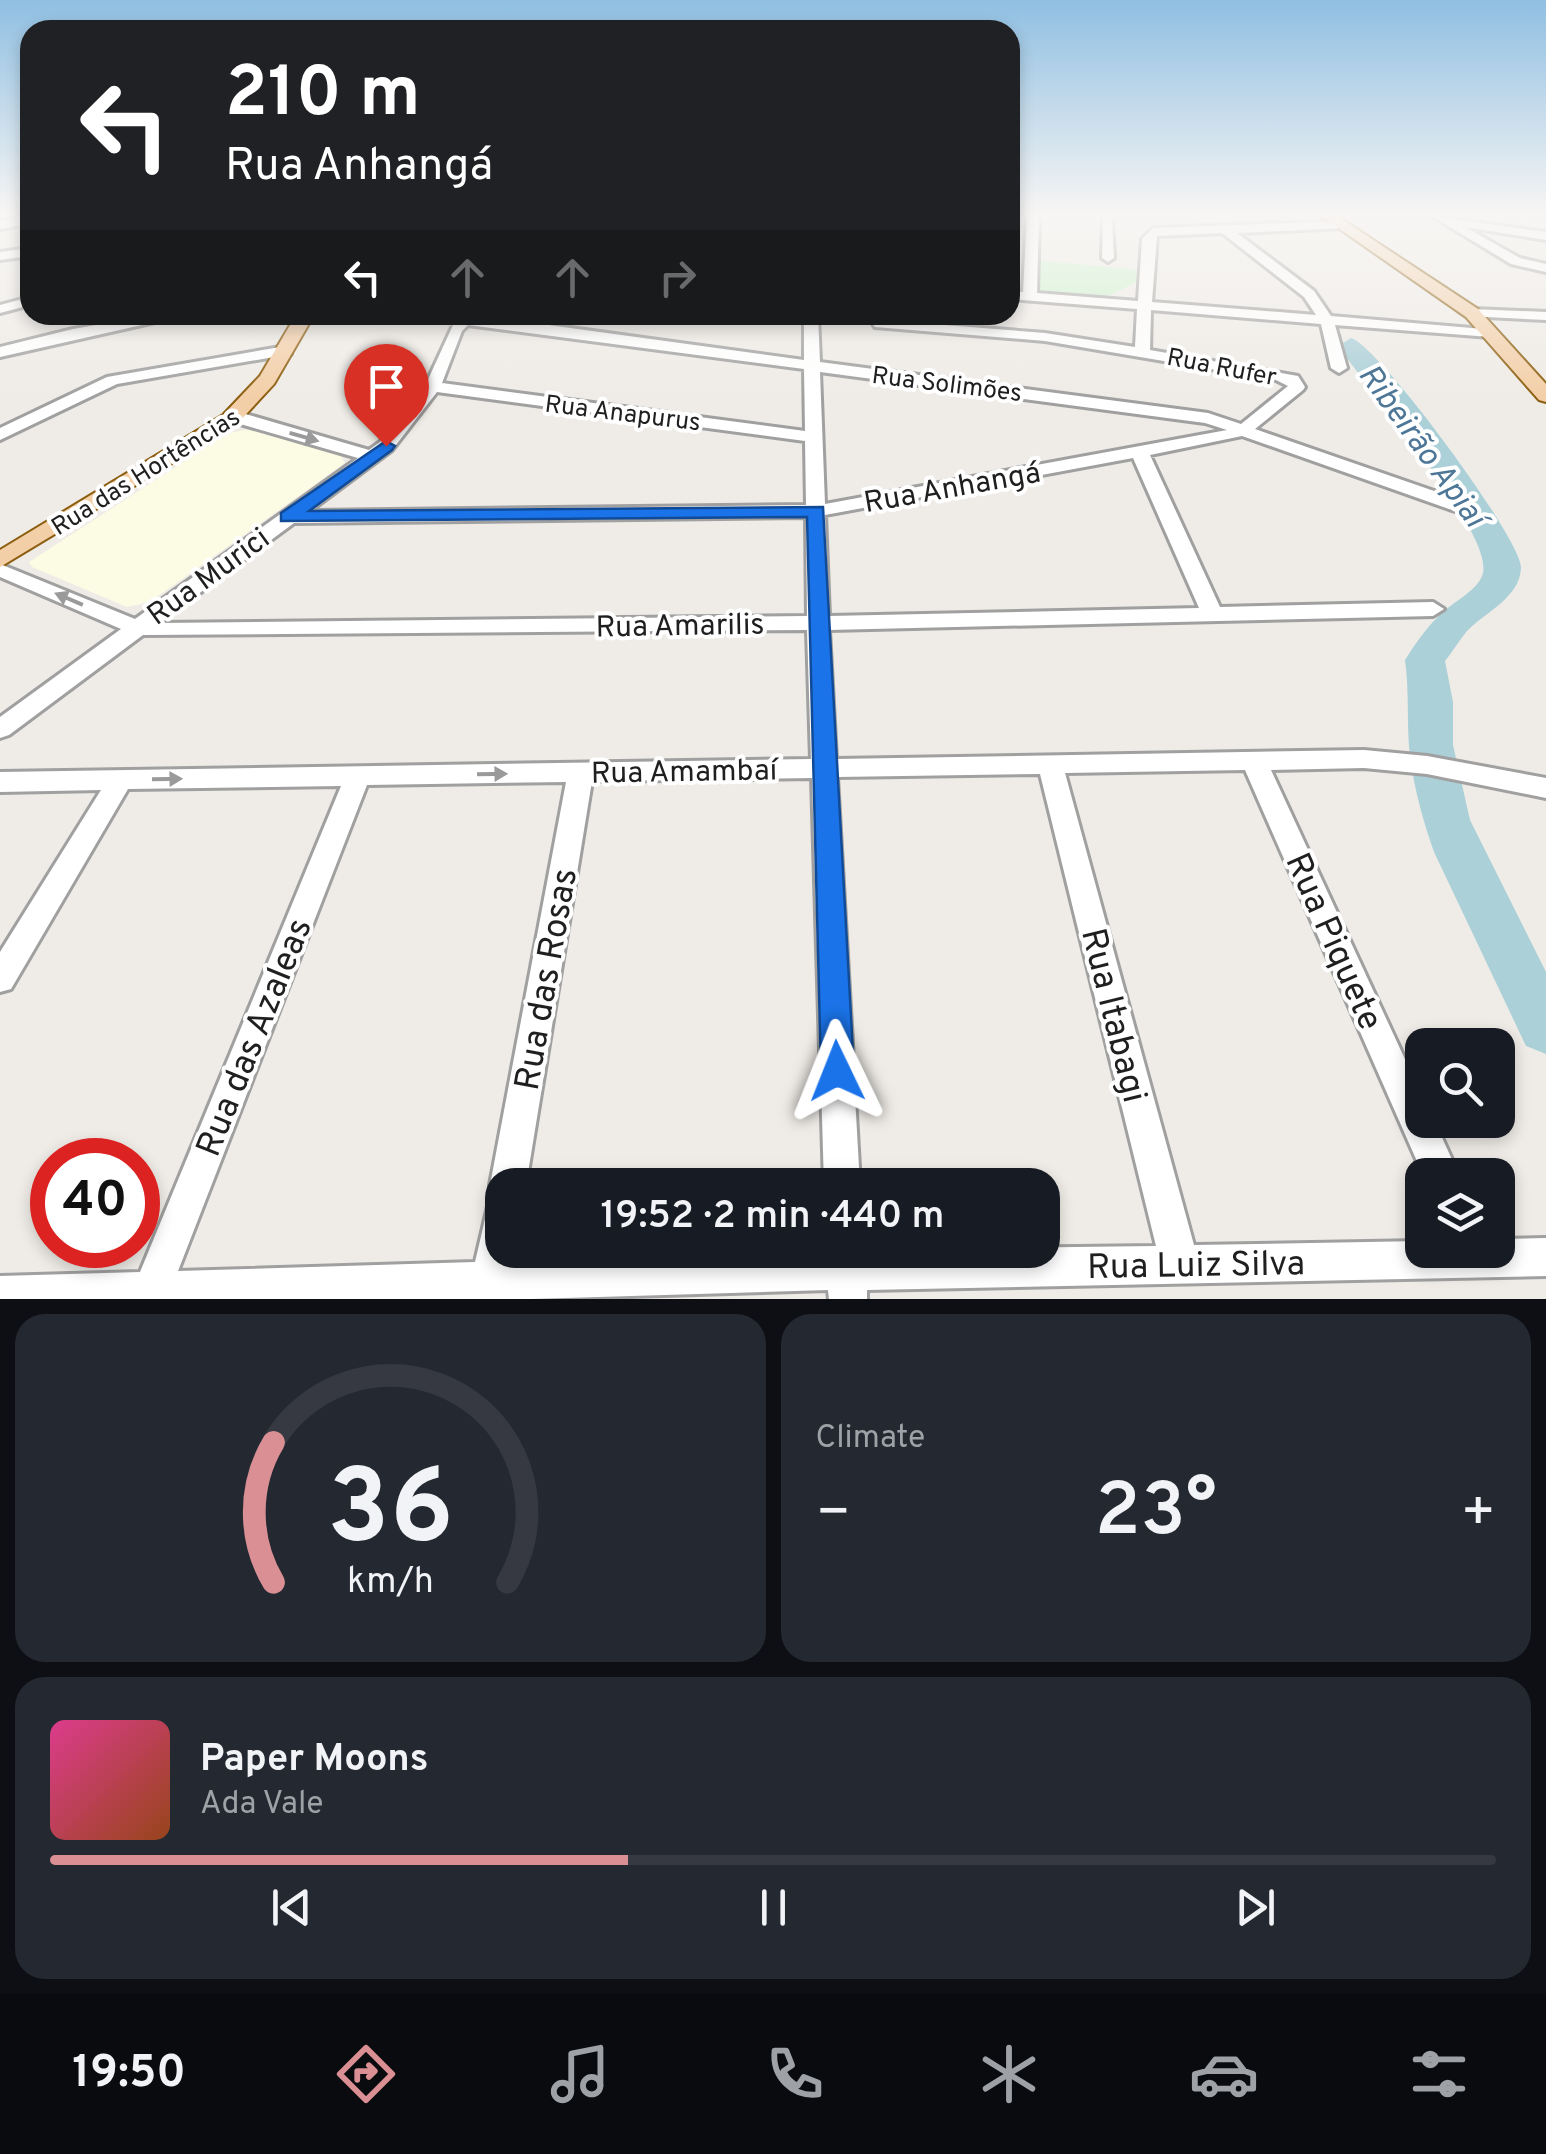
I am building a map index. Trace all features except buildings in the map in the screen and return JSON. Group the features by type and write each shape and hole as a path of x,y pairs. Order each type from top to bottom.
{"main road":[{"path":"1418,277 1472,313 1546,396"},
{"name":"Rua das Hortências","path":"0,560 236,417 271,380 300,325"}],"street":[{"path":"1030,296 1031,277"},
{"path":"1142,350 1146,277"},
{"path":"1287,277 1309,294 1328,320 1339,368"},
{"path":"1020,295 1490,333"},
{"path":"1472,313 1546,316"},
{"path":"0,352 120,325"},
{"name":"Rua Murici","path":"0,729 373,457 394,438 433,387 462,325"},
{"name":"Rua Solimões","path":"516,325 1179,412 1246,428 1456,505"},
{"path":"808,325 841,1168"},
{"name":"Rua Rufer","path":"893,325 1045,337 1142,350 1276,375 1292,379 1297,388"},
{"path":"0,435 113,380 286,351"},
{"name":"Rua Anapurus","path":"433,387 813,437"},
{"name":"Rua Anhangá","path":"288,517 816,511 1140,453 1246,428 1297,388"},
{"path":"236,417 373,457"},
{"path":"1140,453 1212,613"},
{"name":"Rua Amarilis","path":"0,570 137,628 183,632 818,623 1433,608"},
{"name":"Rua Amambaí","path":"0,782 1364,759 1436,767 1546,788"},
{"name":"Rua Piquete","path":"1254,761 1433,1158"},
{"name":"Rua Itabagi","path":"1050,764 1180,1265"},
{"name":"Rua das Rosas","path":"511,1168 581,772"},
{"name":"Rua das Azaleas","path":"149,1295 358,776"},
{"path":"0,979 120,780"},
{"name":"Rua Luiz Silva","path":"1515,1256 1546,1258"},
{"name":"Rua Luiz Silva","path":"0,1296 489,1290 846,1273 1405,1257"}],"shaded area":[{"path":"251,429 340,455 345,463 154,599 141,604 127,607 32,567 29,562 228,433"}],"green space":[{"path":"1034,277 1138,277 1137,282 1106,297 1032,288"}],"waterway":[{"name":"Ribeirão Apiaí","path":"1351,346 1388,389 1478,512 1501,551 1503,570 1497,586 1453,623 1425,660 1432,702 1431,745 1446,820 1458,852 1546,1028"}],"route":[{"path":"386,446 288,517 816,511 837,1071"}]}
